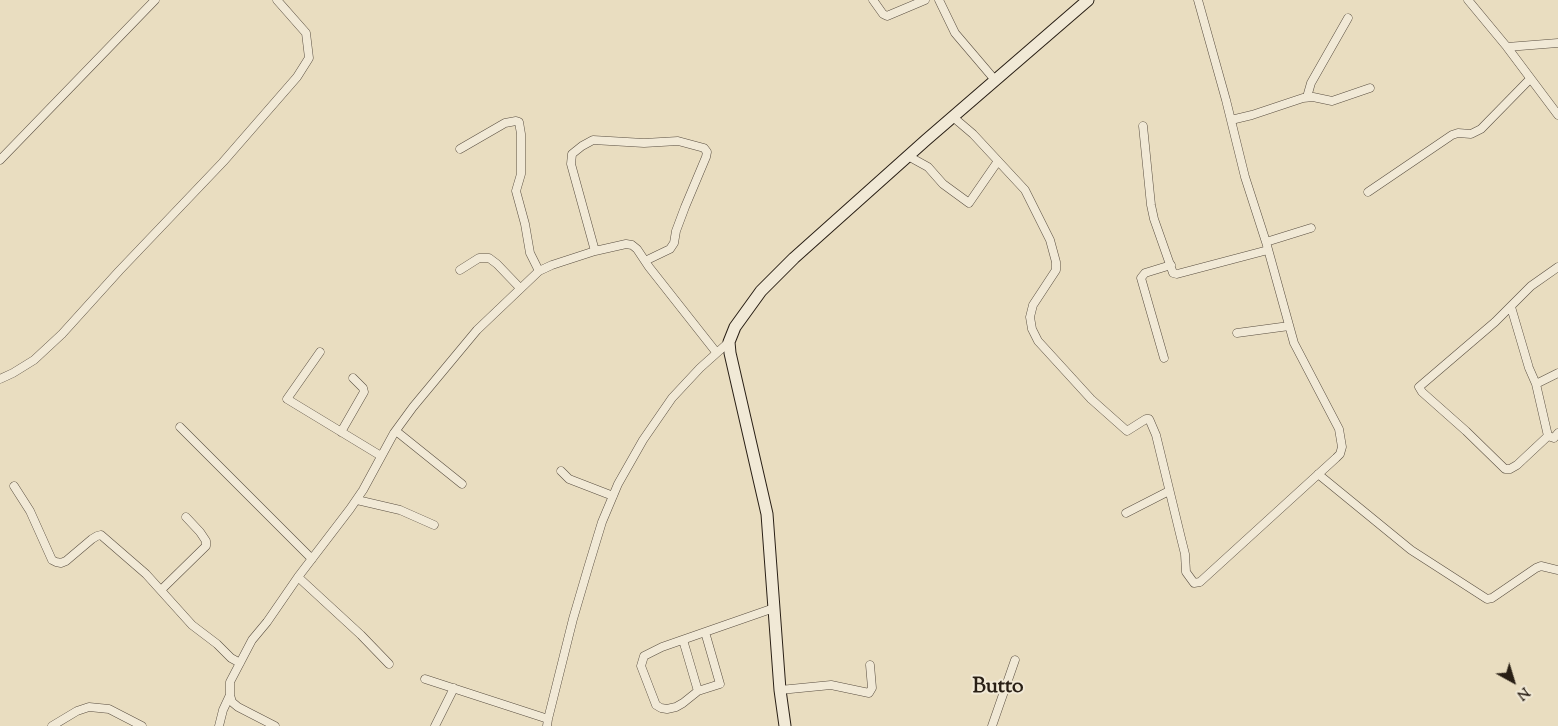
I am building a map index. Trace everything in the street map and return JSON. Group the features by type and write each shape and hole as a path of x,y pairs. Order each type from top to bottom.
{"street":[{"path":"0,160 154,0"},
{"path":"0,379 14,373 34,360 62,334 119,270 223,162 297,77 309,58 306,33 277,0"},
{"path":"873,0 883,14 887,16 925,0"},
{"path":"939,0 955,32 995,80"},
{"path":"425,679 548,722 582,585 602,522 613,496 643,440 672,398 716,352 729,342 735,327 761,291 794,258 1088,0"},
{"path":"953,117 973,134 1015,179 1032,202 1050,240 1056,262 1056,270 1033,305 1030,323 1034,334 1091,399 1127,430 1149,419 1156,435 1185,554 1186,572 1191,581 1197,584 1340,454 1342,446 1339,429 1297,351 1245,177 1198,0"},
{"path":"1468,0 1507,47 1558,115"},
{"path":"1307,97 1310,83 1348,18"},
{"path":"1507,47 1558,43"},
{"path":"1368,192 1452,134 1471,134 1481,129 1530,78"},
{"path":"1231,120 1307,97 1332,101 1370,88"},
{"path":"460,149 505,123 519,122 521,134 521,174 516,192 525,224 530,254 539,271"},
{"path":"1142,126 1151,205 1172,272 1177,274 1267,246 1311,228"},
{"path":"595,251 570,160 576,150 593,140 644,143 678,141 704,148 707,152 706,157 676,231 674,243 670,249 645,261"},
{"path":"908,156 928,167 943,184 969,203 998,162"},
{"path":"275,726 238,707 232,702 230,695 230,682 252,640 357,500 396,431 436,378 477,330 539,271 595,251 626,244 632,245 716,352"},
{"path":"460,270 479,258 489,258 520,288"},
{"path":"1164,358 1141,278 1145,273 1171,265"},
{"path":"1548,436 1517,466 1506,469 1419,389 1420,386 1511,307 1531,286 1558,267"},
{"path":"1511,307 1529,368 1536,384 1548,436"},
{"path":"1238,333 1289,326"},
{"path":"729,342 767,514 780,690 785,726"},
{"path":"320,352 287,399 381,456"},
{"path":"1536,384 1558,373"},
{"path":"341,432 364,392 363,388 352,378"},
{"path":"180,427 312,559"},
{"path":"396,431 462,484"},
{"path":"1548,436 1554,438 1558,434"},
{"path":"561,471 569,479 613,496"},
{"path":"1318,474 1410,550 1487,599 1492,598 1536,568 1541,566 1558,570"},
{"path":"14,486 30,511 52,560 56,562 66,560 92,539 101,535 139,567 192,625 213,640 231,658 240,662"},
{"path":"1126,513 1169,491"},
{"path":"357,500 400,510 434,525"},
{"path":"161,590 206,546 206,541 200,532 186,517"},
{"path":"298,577 361,635 389,664"},
{"path":"705,632 720,684 698,691 683,704 676,707 661,708 656,705 642,666 644,656 683,640 705,632 774,608"},
{"path":"683,640 698,691"},
{"path":"992,726 1015,660"},
{"path":"780,690 831,685 869,693 872,688 870,665"},
{"path":"434,726 454,688"},
{"path":"220,726 223,710 230,695"},
{"path":"52,726 77,711 89,707 109,709 142,726"},
{"path":"123,726 131,720"}],"district":[{"name":"Butto","path":"998,688"}]}
